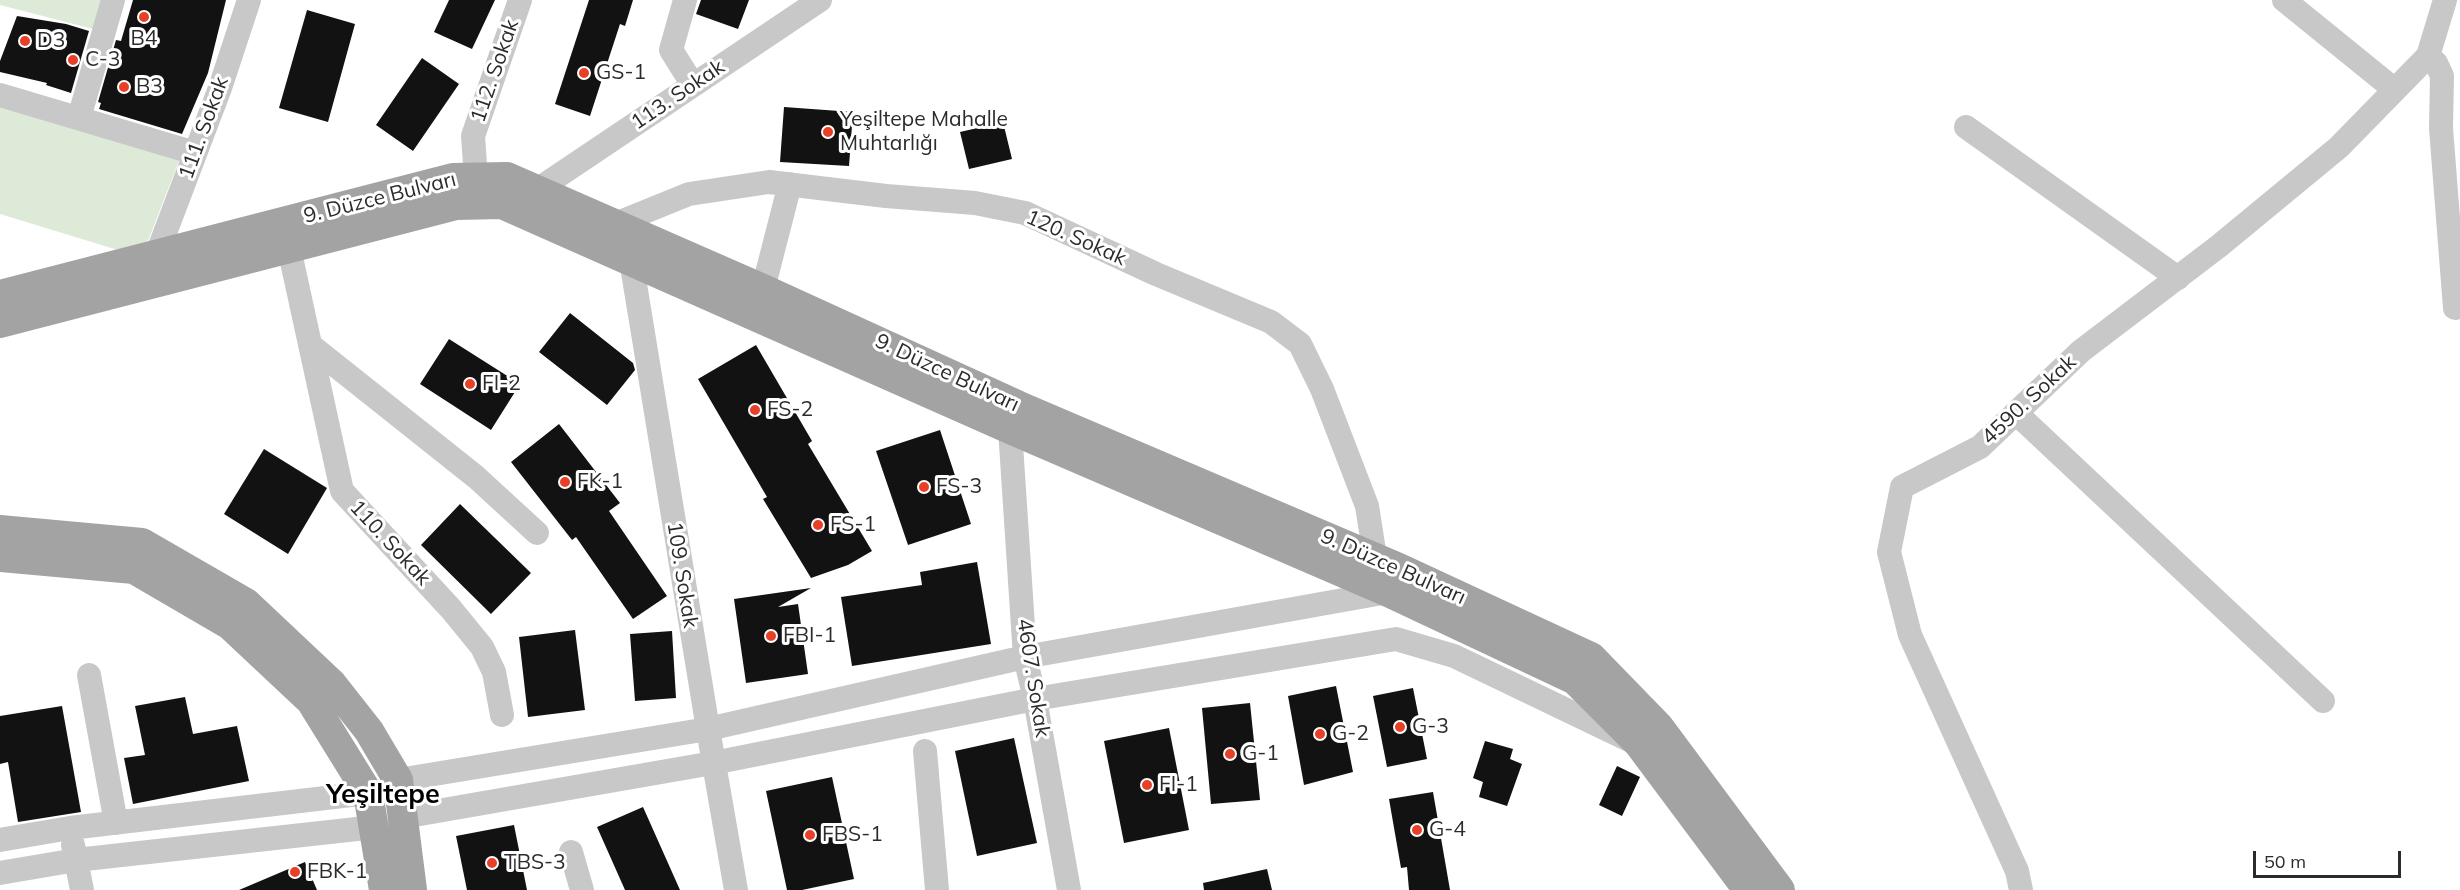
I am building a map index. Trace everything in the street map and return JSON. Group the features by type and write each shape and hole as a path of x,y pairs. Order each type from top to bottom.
{"main road":[{"name":"9. Düzce Bulvarı","path":"0,295 453,178 507,177 763,289 1019,406 1375,557 1591,657 1659,727 1780,890"},
{"name":"9. Düzce Bulvarı","path":"0,323 456,205 502,204 1010,429 1388,592 1575,680 1639,744 1748,890"},
{"path":"0,530 142,543 246,603 332,684 369,731 398,780 412,890"},
{"path":"0,557 134,569 230,625 312,701 368,793 384,890"}],"street":[{"path":"79,118 113,0"},
{"name":"111. Sokak","path":"157,254 249,0"},
{"name":"112. Sokak","path":"476,178 472,136 520,0"},
{"path":"685,0 671,50 693,85"},
{"name":"113. Sokak","path":"537,190 820,0"},
{"path":"2284,0 2395,90"},
{"name":"4590. Sokak","path":"2021,890 2017,871 1910,635 1889,552 1902,487 1980,447 2081,351 2219,246 2339,147 2428,56 2445,0"},
{"path":"2428,56 2436,63 2442,76 2441,128 2455,308"},
{"path":"0,95 195,153"},
{"path":"1966,127 2178,278"},
{"name":"120. Sokak","path":"615,224 689,194 768,182 886,196 975,203 1026,213 1156,274 1270,322 1300,345 1322,389 1367,506 1375,557"},
{"path":"763,289 790,184"},
{"name":"110. Sokak","path":"289,248 342,491 451,609 482,647 494,672 502,716"},
{"name":"109. Sokak","path":"631,260 713,763 736,890"},
{"path":"310,345 476,477 537,533"},
{"path":"2016,413 2323,701"},
{"name":"4607. Sokak","path":"1010,429 1025,657 1035,699 1069,890"},
{"path":"398,780 708,729 1025,657 1388,592"},
{"path":"403,817 713,763 1035,699 1396,639 1454,656 1563,710 1639,744"},
{"path":"89,675 116,823"},
{"path":"925,751 937,890"},
{"path":"0,840 70,828 368,793"},
{"path":"0,873 76,860 375,827"},
{"path":"70,828 82,890"},
{"path":"571,852 582,890"}],"green space":[{"path":"0,0 104,0 97,30 0,5"},
{"path":"0,107 180,158 148,241 121,251 0,214"}],"building":[{"path":"133,0 226,0 208,73 182,134 99,109 101,103 98,102 116,40 121,41"},
{"path":"449,0 495,0 472,49 434,32"},
{"name":"GS-1","path":"589,0 633,0 625,26 620,24 590,116 555,104"},
{"path":"701,0 749,0 738,29 696,14"},
{"path":"307,10 355,24 328,122 279,108"},
{"path":"17,16 66,24 89,31 71,93 46,85 47,83 0,72 0,61"},
{"path":"422,58 459,84 413,151 376,125"},
{"path":"784,107 853,112 849,166 780,162"},
{"path":"1003,122 1012,159 969,169 960,132"},
{"path":"570,313 633,363 635,370 607,405 539,352"},
{"name":"FI-2","path":"449,339 520,384 491,430 420,384"},
{"path":"756,345 812,441 808,444 872,551 848,565 811,578 763,499 767,497 698,379"},
{"path":"559,424 620,503 609,511 667,596 633,619 576,537 572,540 511,462"},
{"name":"FS-3","path":"940,430 971,524 908,545 876,451"},
{"path":"264,449 327,488 288,554 224,514"},
{"path":"460,504 531,573 491,614 421,545"},
{"path":"977,562 991,644 852,666 841,597 922,585 920,572"},
{"name":"FBI-1","path":"811,588 778,607 798,604 808,674 746,683 734,599"},
{"path":"575,630 585,710 528,717 519,637"},
{"path":"672,631 676,698 635,701 630,634"},
{"name":"G-2","path":"1336,686 1353,772 1304,785 1288,696"},
{"name":"G-3","path":"1413,688 1427,759 1387,767 1373,696"},
{"path":"185,697 193,734 237,726 249,781 133,804 124,758 145,755 135,706"},
{"name":"G-1","path":"1250,703 1260,800 1211,804 1202,708"},
{"path":"62,706 81,812 18,822 8,762 0,764 0,716"},
{"name":"FI-1","path":"1169,728 1189,830 1124,843 1104,741"},
{"path":"1014,738 1037,843 977,856 955,751"},
{"path":"1485,741 1513,749 1510,759 1522,764 1507,806 1479,797 1483,782 1473,778"},
{"path":"1617,766 1640,777 1622,816 1599,805"},
{"name":"FBS-1","path":"832,777 854,879 802,890 787,890 766,791"},
{"name":"G-4","path":"1433,792 1450,890 1409,890 1407,867 1401,868 1389,799"},
{"path":"643,807 680,890 625,890 597,827"},
{"name":"TBS-3","path":"514,825 527,890 467,890 456,836"},
{"name":"FBK-1","path":"305,862 317,890 239,890"},
{"path":"1267,869 1272,890 1204,890 1203,883"}],"place":[{"name":"B4","path":"144,17"},
{"name":"D3","path":"25,41"},
{"name":"C-3","path":"73,60"},
{"name":"GS-1","path":"584,73"},
{"name":"B3","path":"124,87"},
{"name":"Yeşiltepe Mahalle Muhtarlığı","path":"828,132"},
{"name":"FI-2","path":"470,384"},
{"name":"FS-2","path":"755,410"},
{"name":"FK-1","path":"565,482"},
{"name":"FS-3","path":"924,487"},
{"name":"FS-1","path":"818,525"},
{"name":"FBI-1","path":"771,636"},
{"name":"G-3","path":"1400,727"},
{"name":"G-2","path":"1320,734"},
{"name":"G-1","path":"1230,754"},
{"name":"FI-1","path":"1147,785"},
{"name":"G-4","path":"1417,830"},
{"name":"FBS-1","path":"810,835"},
{"name":"TBS-3","path":"492,863"},
{"name":"FBK-1","path":"295,872"}],"district":[{"name":"Yeşiltepe","path":"383,795"}]}
